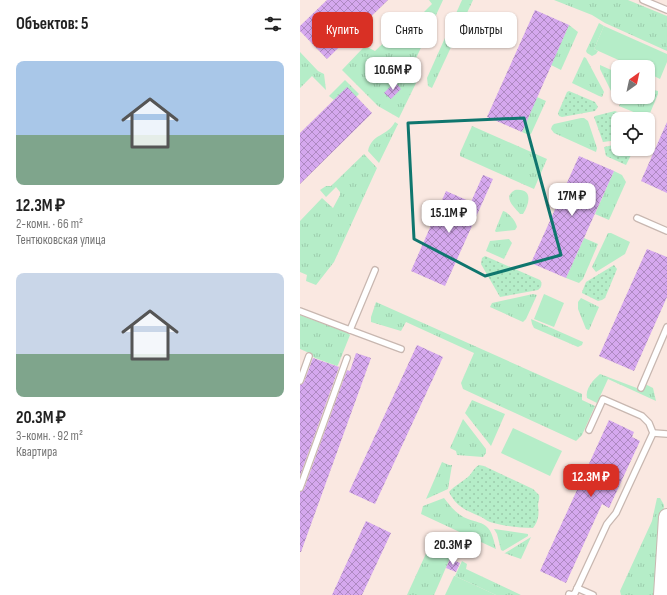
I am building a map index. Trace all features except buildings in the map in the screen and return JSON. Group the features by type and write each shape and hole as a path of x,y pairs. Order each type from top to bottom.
{"street":[{"path":"662,595 667,517"}],"lane":[{"path":"643,0 667,10"},
{"path":"637,218 667,231"},
{"path":"350,330 375,270"},
{"path":"300,311 402,348"},
{"path":"641,388 667,327"},
{"path":"300,381 309,356"},
{"path":"300,488 347,358"},
{"path":"569,594 574,594 607,524 616,513 653,433 649,423 642,416 604,399 589,430"},
{"path":"653,433 667,434"},
{"path":"577,588 592,595"}],"highlighted area":[{"path":"524,118 561,255 485,276 414,239 408,123"}],"green space":[{"path":"429,0 443,0 437,13 424,12 432,4"},
{"path":"462,0 473,0 467,12 457,12"},
{"path":"554,0 628,0 667,16 667,51 605,23 592,15"},
{"path":"599,23 604,26 594,49 598,51 592,56 586,51"},
{"path":"569,25 578,32 561,70 551,65"},
{"path":"604,26 667,54 667,62 660,79 655,76 655,60 618,60 594,49"},
{"path":"445,38 445,48 451,48 432,88 428,86 427,78"},
{"path":"381,45 381,48 421,48 412,67 416,70 417,81 399,118 378,106 342,70 363,48 369,48 375,51"},
{"path":"300,52 318,71 324,74 326,90 312,76 300,88"},
{"path":"584,57 586,58 604,92 602,97 572,83"},
{"path":"600,65 611,70 611,91 600,69"},
{"path":"345,80 359,94 356,97 334,100 329,96"},
{"path":"655,90 658,91 655,101"},
{"path":"569,91 595,102 598,107 595,111 562,117 559,116 558,113 567,92"},
{"path":"537,97 546,101 531,134 529,135 522,132"},
{"path":"620,104 654,104 650,112 634,112 619,106"},
{"path":"611,112 611,141 603,142 594,117"},
{"path":"581,118 588,121 597,148 596,152 554,133 551,129 554,124"},
{"path":"395,122 398,124 379,163 368,151 370,145 376,138 392,127"},
{"path":"472,126 547,159 534,189 460,156"},
{"path":"611,146 611,156 630,156 626,165 606,156 604,147"},
{"path":"364,154 377,168 334,262 316,285 306,281 307,275 300,272 300,221 322,198 333,208 340,195 340,192 336,187 326,197 320,190 326,186 331,186"},
{"path":"614,171 622,175 626,182 609,220 595,214"},
{"path":"515,190 525,191 528,197 527,205 523,214 520,214 509,199 511,193"},
{"path":"503,211 515,222 517,227 515,230 495,231"},
{"path":"608,233 630,242 625,254 596,272 592,267"},
{"path":"584,238 598,244 583,279 579,283 566,278"},
{"path":"509,239 512,243 504,259 486,251 490,241"},
{"path":"485,256 540,280 541,287 538,290 500,297 481,264 482,258"},
{"path":"614,265 617,269 605,298 598,301 582,293 586,282"},
{"path":"533,294 537,295 526,319 523,322 490,307 492,303"},
{"path":"544,294 564,303 554,327 534,319"},
{"path":"581,298 599,307 589,330 586,329 578,309 578,302"},
{"path":"376,302 582,394 582,400 595,406 582,435 576,441 463,389 461,383 474,353 406,322 401,331 371,322 371,317"},
{"path":"300,315 350,335 337,366 315,358 300,349"},
{"path":"531,319 583,342 582,345 578,347 534,328"},
{"path":"600,374 642,390 645,384 653,388 656,401 608,379 597,403 587,398 587,391 590,385"},
{"path":"472,400 505,414 491,446 465,413"},
{"path":"463,419 486,449 486,453 483,457 457,455 456,451 450,448"},
{"path":"513,428 562,451 550,476 501,453"},
{"path":"442,462 452,465 448,489 426,499"},
{"path":"479,465 533,489 539,495 538,517 533,528 500,525 465,509 455,501 449,492 468,477"},
{"path":"444,498 457,513 486,526 491,533 496,549 421,514 423,506"},
{"path":"657,498 660,498 664,505 657,595 621,595 620,591 652,521"},
{"path":"494,529 528,534 528,536 503,551 501,550 497,534"},
{"path":"531,537 521,559 504,553 505,553"},
{"path":"429,547 451,556 434,595 407,595"},
{"path":"462,561 467,564 466,569 521,595 496,595 455,576"},
{"path":"455,576 496,595 445,595"}]}
